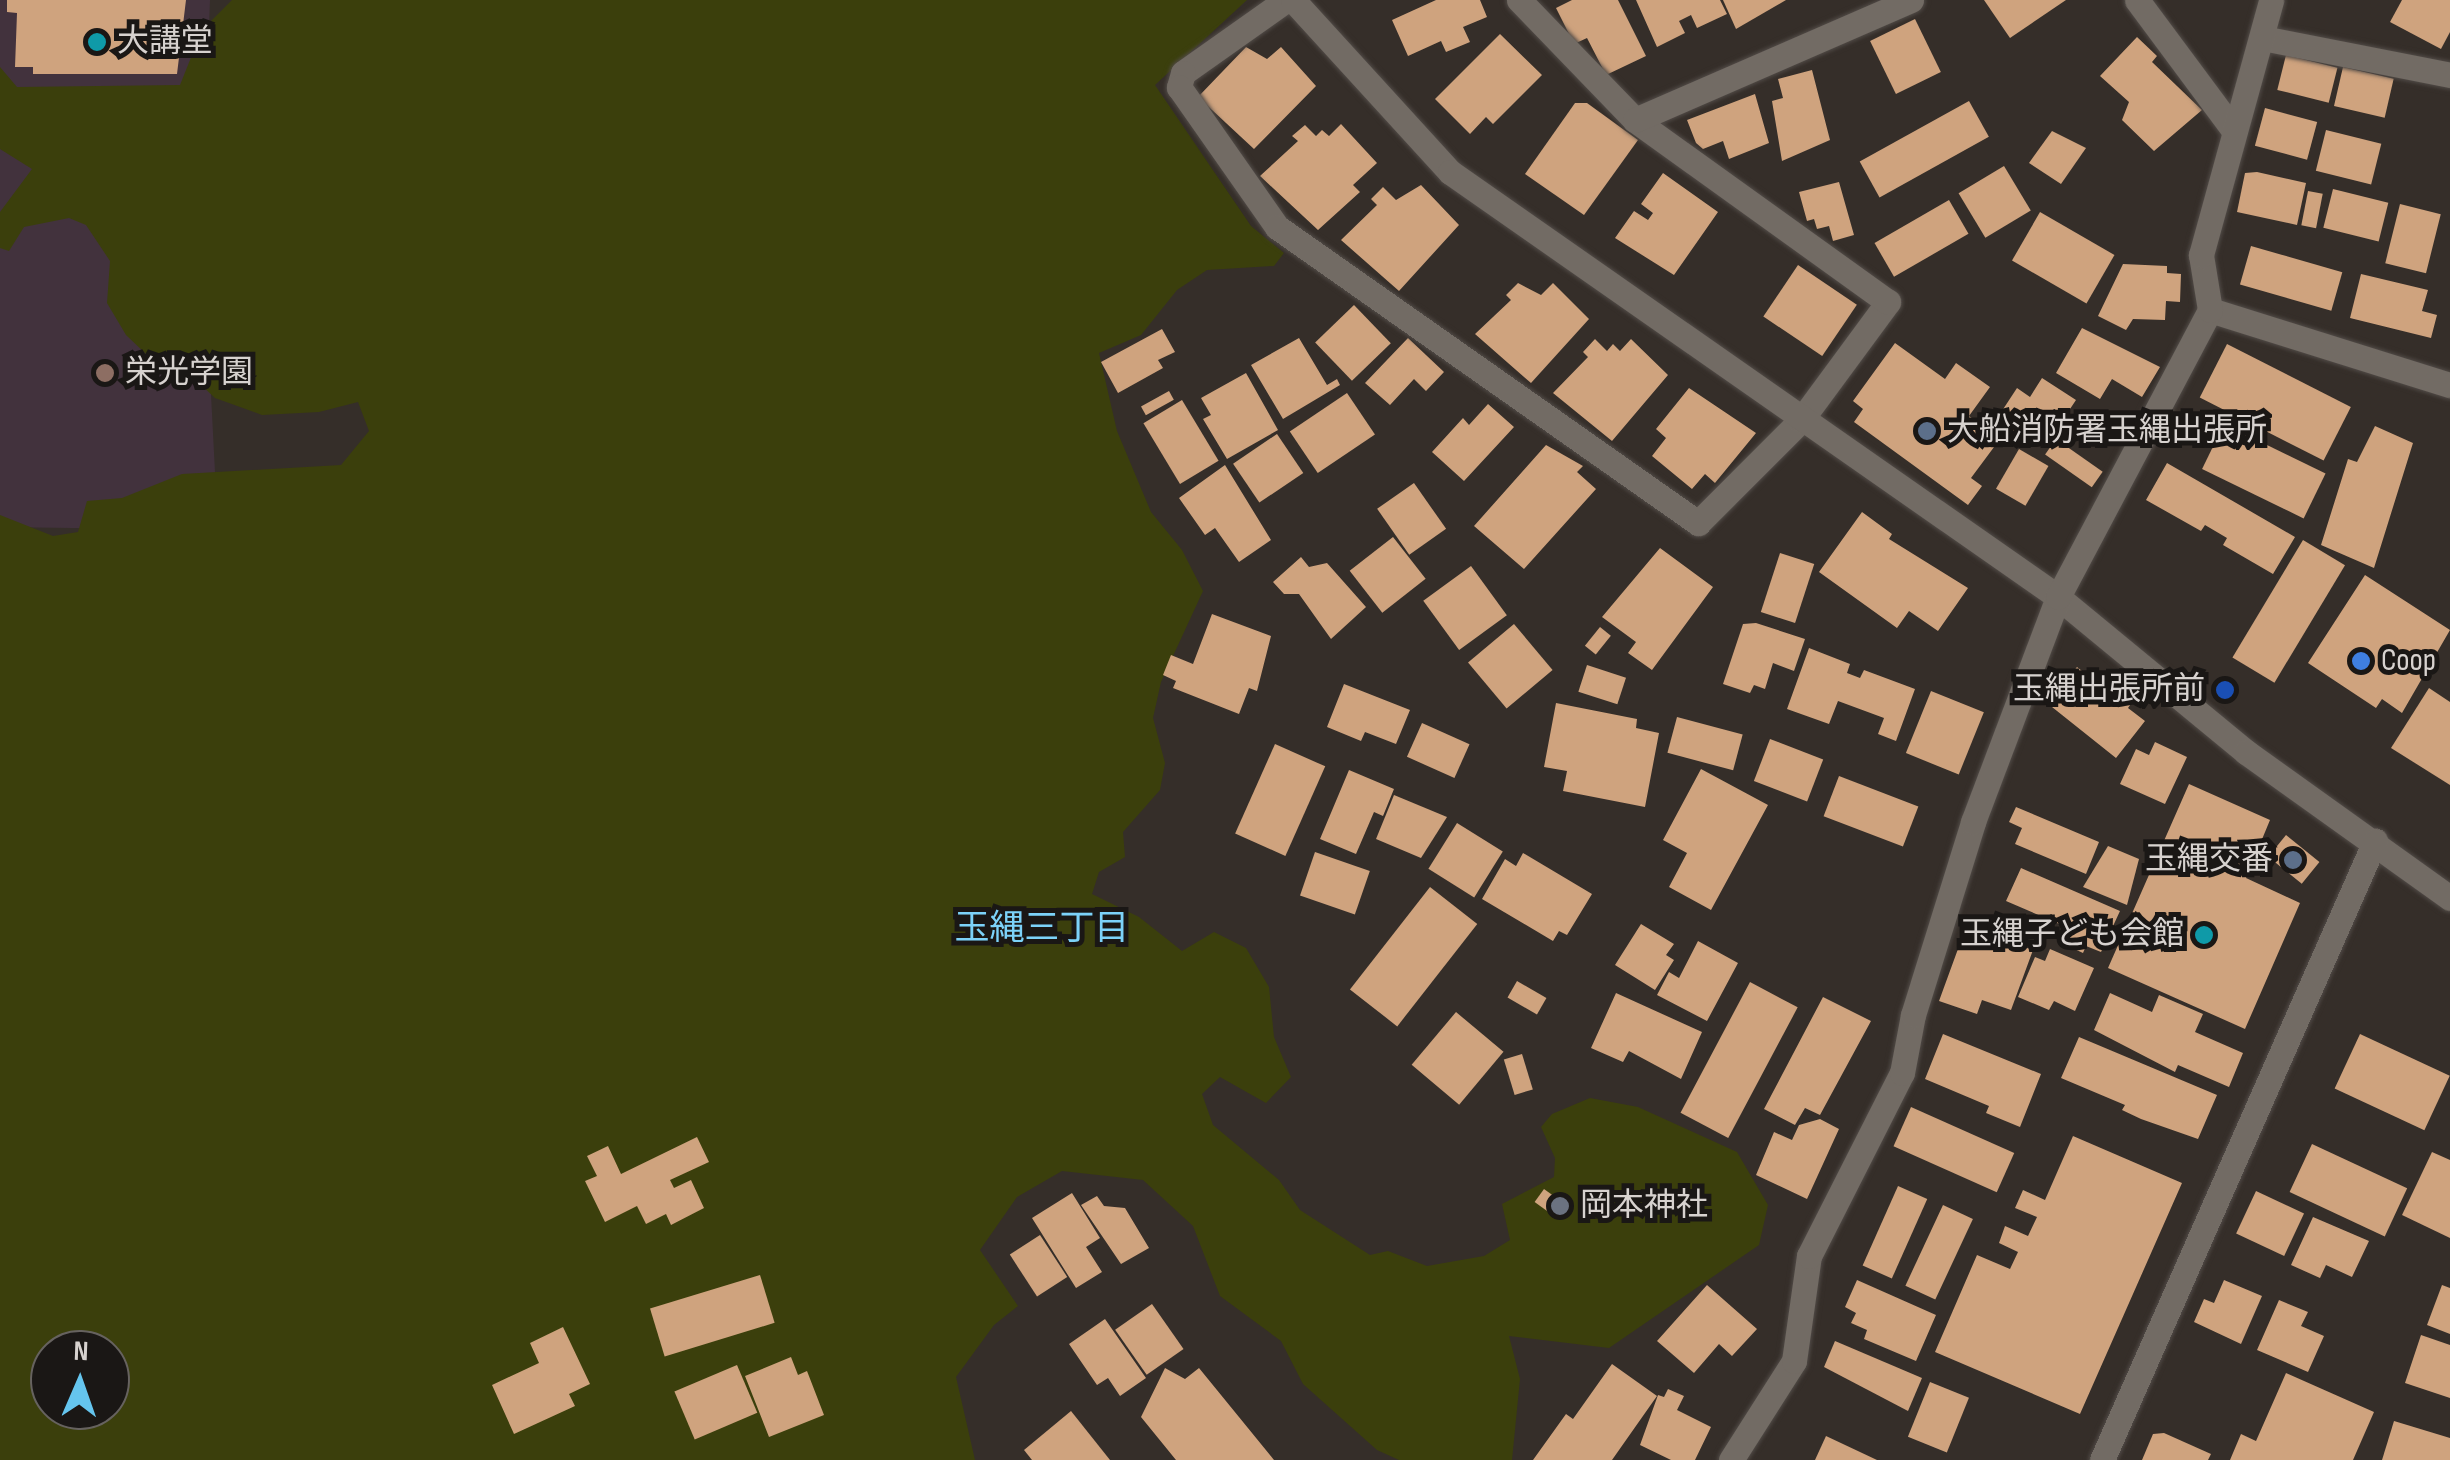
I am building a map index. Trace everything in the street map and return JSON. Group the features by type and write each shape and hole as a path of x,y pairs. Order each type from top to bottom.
{"street":[{"path":"1286,0 1183,73 1179,87 1276,227 1698,524 1801,420 1888,302 1635,120 1519,0"},
{"path":"1294,0 1450,172 2058,597 2246,752 2450,898"},
{"path":"1635,120 1911,0"},
{"path":"2137,0 2232,128"},
{"path":"1730,1460 1794,1361 1802,1338 1809,1256 1902,1073 1913,1015 1973,822 2058,597 2210,310 2201,255 2232,128 2271,0"},
{"path":"2262,38 2450,75"},
{"path":"2210,310 2450,385"},
{"path":"2102,1460 2375,841"}],"shaded area":[{"name":"栄光学園","path":"0,0 210,0 202,220 218,530 0,527"}],"green space":[{"path":"232,0 1247,0 1155,85 1251,226 1284,253 1274,266 1207,270 1177,290 1141,335 1099,353 1117,431 1151,512 1182,550 1203,591 1161,682 1153,718 1165,763 1160,790 1123,832 1125,857 1099,872 1092,894 1139,917 1182,951 1214,932 1246,948 1269,987 1274,1037 1291,1077 1266,1103 1220,1077 1202,1094 1213,1125 1279,1180 1300,1210 1370,1255 1388,1251 1427,1266 1484,1256 1510,1240 1502,1204 1554,1177 1555,1158 1541,1127 1552,1114 1590,1098 1638,1107 1737,1152 1768,1205 1759,1245 1609,1348 1509,1336 1520,1379 1512,1460 1399,1460 1377,1450 1303,1384 1281,1341 1220,1296 1193,1226 1143,1180 1062,1171 1017,1197 980,1250 1018,1306 994,1325 956,1377 975,1460 0,1460 0,515 53,536 78,532 87,501 122,498 182,474 341,465 369,431 358,402 319,412 262,415 215,398 197,381 166,373 126,335 107,303 110,261 86,225 69,218 24,227 9,251 0,248 0,212 32,169 0,149 0,67 17,87 180,85 202,30"}],"building":[{"name":"大講堂","path":"7,0 186,0 177,74 33,74 33,67 15,67 17,13 7,12"},
{"path":"1436,0 1480,0 1487,17 1463,27 1470,42 1446,52 1441,41 1408,56 1392,20"},
{"path":"1572,0 1618,0 1646,56 1606,75 1587,38 1574,44 1556,8"},
{"path":"1636,0 1720,0 1727,14 1697,28 1691,15 1679,21 1685,33 1657,47"},
{"path":"1723,0 1786,0 1736,29"},
{"path":"1984,0 2066,0 2010,38"},
{"path":"2402,0 2450,0 2450,32 2441,49 2390,22"},
{"path":"1915,19 1941,72 1896,94 1870,41"},
{"path":"1500,34 1542,75 1493,124 1486,117 1470,134 1435,99"},
{"path":"2137,37 2157,56 2152,62 2202,110 2154,151 2122,120 2129,102 2100,76"},
{"path":"1246,47 1267,59 1281,47 1316,86 1254,149 1198,97"},
{"path":"2286,55 2337,68 2329,103 2277,90"},
{"path":"2343,67 2394,79 2385,118 2334,106"},
{"path":"1812,70 1830,140 1782,161 1772,101 1783,98 1778,79"},
{"path":"1755,94 1769,143 1729,159 1723,141 1703,149 1696,143 1687,120"},
{"path":"1969,101 1989,137 1880,197 1860,162"},
{"path":"1575,103 1587,103 1638,140 1584,215 1525,174"},
{"path":"2265,108 2317,122 2307,160 2255,146"},
{"path":"1341,124 1377,163 1353,185 1360,192 1318,230 1260,176 1298,141 1292,136 1305,125 1316,136 1322,130 1329,136"},
{"path":"2326,130 2381,144 2371,185 2316,171"},
{"path":"2052,131 2086,148 2061,184 2029,163"},
{"path":"2004,166 2031,211 1985,238 1959,193"},
{"path":"1663,173 1718,212 1674,275 1615,238 1634,211 1648,220 1653,213 1641,204"},
{"path":"2245,173 2306,183 2297,225 2237,212"},
{"path":"1839,182 1854,235 1833,241 1829,226 1817,229 1814,219 1807,221 1799,192"},
{"path":"1421,185 1459,225 1399,291 1341,240 1377,205 1371,199 1383,187 1396,200"},
{"path":"2333,189 2388,203 2379,242 2323,228"},
{"path":"2308,191 2323,194 2316,228 2301,225"},
{"path":"1949,200 1968,234 1894,277 1875,243"},
{"path":"2400,204 2441,214 2426,273 2385,263"},
{"path":"2040,212 2114,255 2086,303 2012,260"},
{"path":"2251,246 2342,272 2331,311 2240,284"},
{"path":"2123,264 2167,266 2167,273 2181,274 2180,302 2166,301 2165,320 2133,319 2126,330 2098,316"},
{"path":"1798,265 1857,305 1822,356 1763,316"},
{"path":"2361,274 2428,290 2422,311 2437,315 2431,338 2350,318"},
{"path":"1518,283 1541,295 1553,283 1589,319 1531,383 1475,334 1511,300 1506,295"},
{"path":"1354,305 1391,343 1352,381 1315,343"},
{"path":"2082,328 2160,367 2142,397 2112,379 2100,399 2056,373"},
{"path":"1162,329 1175,352 1158,360 1163,368 1118,393 1101,362"},
{"path":"1299,338 1327,385 1337,379 1340,385 1283,419 1251,365"},
{"path":"1408,338 1444,372 1426,391 1414,379 1390,405 1365,383"},
{"path":"1595,339 1607,351 1613,344 1620,351 1631,339 1668,375 1612,441 1553,393 1588,357 1583,352"},
{"name":"大船消防署玉縄出張所","path":"1895,343 1945,379 1956,363 1990,387 1969,416 2000,439 1971,478 1982,486 1968,505 1854,422 1863,409 1853,401"},
{"path":"2227,344 2351,407 2324,461 2200,397"},
{"path":"1246,373 1278,430 1227,459 1203,419 1211,415 1201,398"},
{"path":"2042,378 2076,400 2052,436 2043,430 2034,444 1996,420 2017,388 2030,397"},
{"path":"1689,388 1756,433 1715,483 1705,474 1692,489 1652,456 1666,438 1656,429"},
{"path":"1169,391 1174,400 1146,415 1141,407"},
{"path":"1347,393 1375,434 1318,473 1290,432"},
{"path":"1182,400 1219,461 1180,484 1143,423"},
{"path":"1488,404 1514,427 1464,481 1432,452 1463,418 1469,425"},
{"path":"2224,424 2326,474 2304,518 2202,469"},
{"path":"2375,426 2413,443 2374,568 2321,545 2348,459 2357,462"},
{"path":"1277,434 1303,473 1259,503 1233,464"},
{"path":"2056,439 2103,472 2092,487 2045,455"},
{"path":"1546,445 1583,466 1577,472 1596,489 1524,569 1474,526"},
{"path":"2019,449 2048,466 2025,506 1996,489"},
{"path":"2167,463 2295,537 2273,574 2223,545 2227,538 2205,525 2201,531 2146,500"},
{"path":"1225,465 1271,540 1239,562 1215,528 1205,535 1179,498"},
{"path":"1414,483 1446,529 1409,555 1377,509"},
{"path":"1862,512 1892,534 1889,539 1968,588 1938,631 1909,611 1897,628 1819,572"},
{"path":"1393,537 1426,579 1382,613 1350,571"},
{"path":"2303,540 2345,565 2274,683 2232,657"},
{"path":"1660,548 1713,587 1652,670 1628,653 1636,642 1602,617"},
{"path":"1780,553 1814,564 1795,623 1761,612"},
{"path":"1301,557 1309,567 1327,563 1366,607 1331,639 1299,594 1284,594 1273,582"},
{"path":"1471,566 1507,615 1459,650 1423,601"},
{"path":"2365,575 2450,630 2402,713 2382,699 2376,708 2308,663"},
{"path":"1212,614 1271,636 1257,691 1249,688 1239,714 1173,688 1176,681 1163,675 1171,655 1193,664"},
{"path":"1756,623 1805,639 1794,671 1773,663 1765,689 1754,685 1750,693 1723,684 1743,624"},
{"path":"1514,624 1553,670 1507,709 1468,663"},
{"path":"1600,627 1611,636 1596,654 1585,646"},
{"path":"1809,648 1850,664 1847,673 1860,678 1864,670 1915,689 1896,741 1878,734 1884,718 1838,701 1829,724 1787,709"},
{"path":"1587,665 1626,678 1617,704 1578,692"},
{"path":"2077,667 2092,679 2097,673 2133,701 2128,708 2145,721 2116,758 2047,703"},
{"path":"1344,684 1410,710 1396,744 1365,732 1361,741 1327,727"},
{"path":"2429,688 2450,702 2450,785 2391,748"},
{"path":"1931,691 1984,712 1959,774 1906,753"},
{"path":"1556,703 1637,719 1636,728 1659,733 1645,807 1563,791 1567,771 1544,767"},
{"path":"1677,717 1743,735 1733,770 1667,753"},
{"path":"1422,723 1470,744 1454,778 1407,757"},
{"path":"1770,739 1823,759 1807,801 1754,781"},
{"path":"2155,742 2187,757 2165,804 2120,784 2136,749 2149,755"},
{"path":"1275,744 1325,766 1285,856 1235,834"},
{"path":"1701,769 1768,805 1711,910 1669,887 1687,853 1663,840"},
{"path":"1349,770 1394,789 1383,816 1374,812 1356,854 1320,839"},
{"path":"1839,776 1918,806 1903,847 1824,816"},
{"name":"玉縄子ども会館","path":"2189,784 2270,820 2246,878 2300,903 2245,1029 2108,968"},
{"path":"1394,795 1447,817 1421,858 1376,839"},
{"path":"2016,807 2099,842 2086,874 2015,844 2022,828 2009,822"},
{"path":"1457,823 1503,852 1474,897 1428,869"},
{"name":"玉縄交番","path":"2286,835 2319,862 2302,884 2268,857"},
{"path":"2108,846 2139,859 2127,905 2083,887"},
{"path":"1315,852 1370,871 1355,914 1300,895"},
{"path":"1523,853 1592,894 1567,935 1559,931 1553,941 1482,899 1505,859 1516,866"},
{"path":"2021,868 2120,911 2101,952 2086,946 2083,953 2057,941 2064,926 2006,901"},
{"path":"1430,887 1477,924 1397,1026 1350,989"},
{"path":"1641,924 1674,944 1666,955 1674,960 1655,990 1615,965"},
{"path":"1966,927 2033,950 2011,1010 1982,1000 1977,1014 1939,1001"},
{"path":"1698,941 1738,963 1707,1021 1657,995 1669,972 1679,978"},
{"path":"2050,949 2094,968 2075,1011 2054,1001 2049,1010 2018,997 2035,957 2045,961"},
{"path":"1517,981 1546,998 1537,1014 1508,997"},
{"path":"1750,982 1798,1007 1728,1138 1681,1113"},
{"path":"1616,993 1702,1032 1681,1079 1629,1051 1623,1062 1591,1048"},
{"path":"2110,993 2152,1012 2159,995 2203,1014 2195,1032 2243,1053 2229,1087 2178,1065 2175,1072 2094,1030"},
{"path":"1823,997 1871,1021 1820,1115 1805,1108 1795,1125 1764,1109"},
{"path":"1456,1012 1503,1052 1459,1105 1412,1065"},
{"path":"1943,1034 2041,1074 2020,1127 1986,1113 1989,1106 1925,1079"},
{"path":"2360,1034 2450,1076 2424,1130 2335,1088"},
{"path":"2079,1037 2217,1095 2198,1139 2141,1119 2122,1110 2125,1105 2061,1078"},
{"path":"1522,1054 1533,1089 1515,1095 1504,1060"},
{"path":"1911,1107 2014,1153 1997,1192 1894,1146"},
{"path":"1820,1119 1839,1129 1807,1199 1756,1175 1774,1132 1792,1140 1799,1125"},
{"path":"2073,1136 2182,1183 2080,1414 1935,1352 1977,1255 2010,1269 2018,1252 1999,1243 2005,1226 2028,1236 2037,1217 2015,1208 2023,1190 2045,1200"},
{"path":"697,1137 709,1162 670,1180 674,1188 691,1180 704,1208 671,1225 666,1214 646,1224 637,1206 605,1222 585,1181 597,1176 587,1156 608,1146 621,1174"},
{"path":"2312,1144 2407,1188 2385,1236 2290,1192"},
{"path":"2432,1152 2450,1160 2450,1238 2402,1215"},
{"path":"1898,1186 1927,1199 1892,1278 1863,1265"},
{"path":"1544,1189 1563,1203 1554,1216 1535,1202"},
{"path":"2256,1191 2304,1213 2284,1256 2236,1234"},
{"path":"1072,1193 1100,1238 1086,1247 1102,1272 1076,1288 1032,1218"},
{"path":"1097,1196 1104,1206 1125,1208 1149,1248 1121,1264 1081,1205"},
{"path":"1943,1205 1973,1219 1935,1300 1905,1286"},
{"path":"2313,1217 2369,1241 2352,1277 2326,1265 2320,1278 2291,1265"},
{"path":"1040,1235 1067,1277 1037,1297 1010,1255"},
{"path":"760,1275 775,1323 665,1356 650,1309"},
{"path":"1857,1280 1936,1315 1916,1361 1864,1339 1867,1330 1851,1323 1856,1313 1845,1307"},
{"path":"2224,1280 2262,1296 2241,1344 2194,1322 2204,1299 2214,1303"},
{"path":"1707,1285 1757,1329 1732,1356 1719,1344 1694,1373 1657,1341"},
{"path":"2442,1285 2450,1288 2450,1334 2427,1325"},
{"path":"2279,1300 2308,1312 2301,1326 2324,1336 2308,1372 2257,1350"},
{"path":"1152,1304 1184,1349 1147,1375 1115,1330"},
{"path":"1105,1319 1146,1378 1120,1396 1108,1378 1097,1385 1069,1344"},
{"path":"563,1327 590,1384 569,1394 575,1406 514,1434 492,1385 539,1363 530,1343"},
{"path":"2421,1335 2450,1345 2450,1398 2405,1383"},
{"path":"1835,1341 1922,1378 1908,1411 1824,1367"},
{"path":"791,1357 798,1375 807,1371 824,1415 769,1437 745,1376"},
{"path":"1612,1364 1657,1396 1612,1460 1533,1460 1566,1414 1573,1419"},
{"path":"737,1365 757,1413 695,1439 674,1392"},
{"path":"1165,1368 1185,1379 1199,1368 1274,1460 1176,1460 1141,1417"},
{"path":"2286,1373 2374,1412 2353,1460 2230,1460 2241,1434 2256,1441"},
{"path":"1930,1382 1969,1398 1947,1452 1908,1437"},
{"path":"1668,1389 1684,1396 1677,1410 1711,1427 1695,1460 1671,1460 1640,1445 1658,1395 1664,1397"},
{"path":"1071,1411 1110,1460 1032,1460 1024,1450"},
{"path":"2394,1421 2450,1438 2450,1460 2382,1460"},
{"path":"2164,1433 2211,1454 2208,1460 2142,1460 2153,1434"},
{"path":"1826,1436 1877,1460 1815,1460"}],"place":[{"name":"大講堂","path":"97,42"},
{"name":"栄光学園","path":"105,373"},
{"name":"大船消防署玉縄出張所","path":"1927,431"},
{"name":"Coop","path":"2361,661"},
{"name":"玉縄出張所前","path":"2225,690"},
{"name":"玉縄交番","path":"2293,860"},
{"name":"玉縄子ども会館","path":"2204,935"},
{"name":"岡本神社","path":"1560,1206"}],"district":[{"name":"玉縄三丁目","path":"1042,929"}]}
